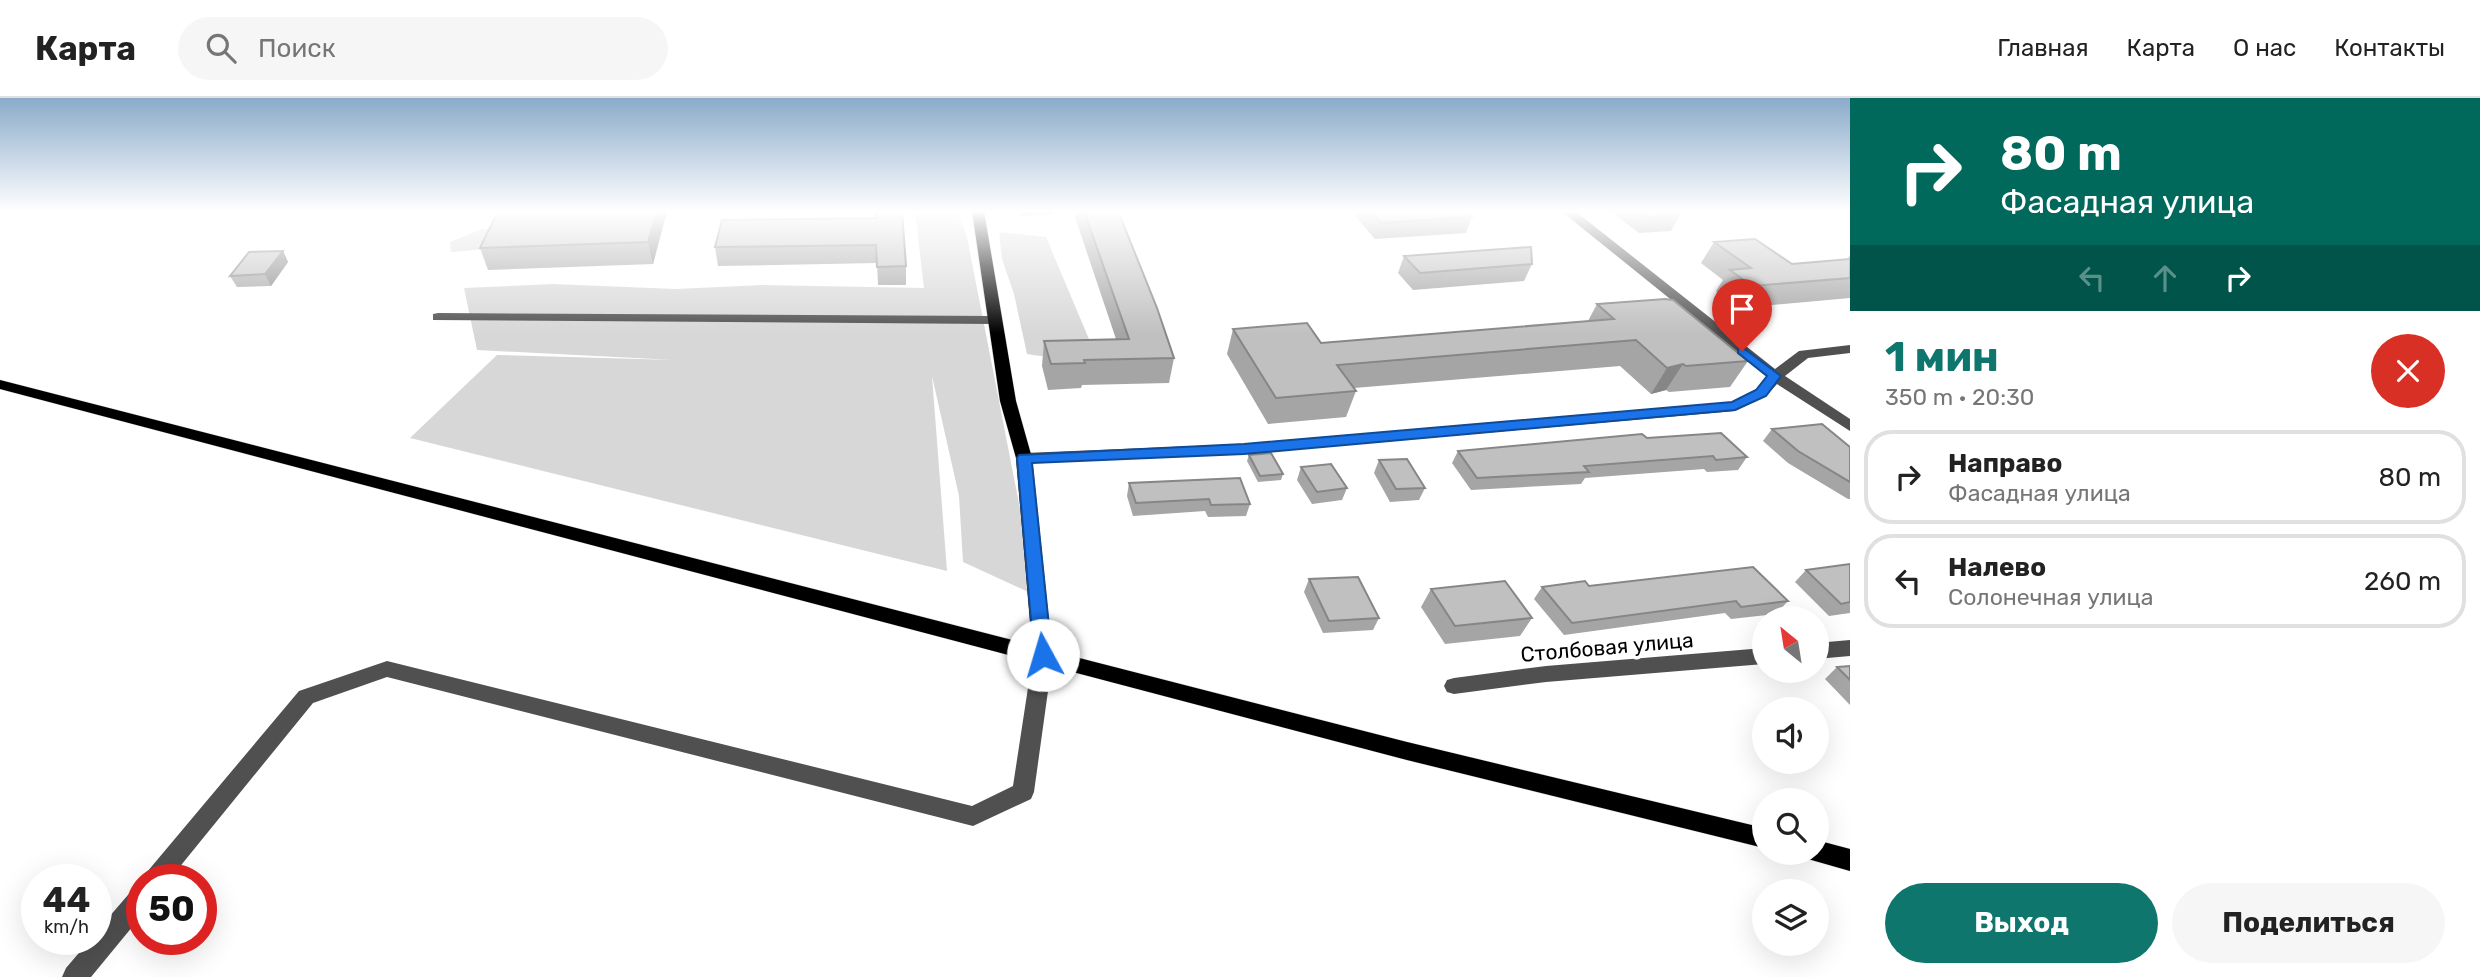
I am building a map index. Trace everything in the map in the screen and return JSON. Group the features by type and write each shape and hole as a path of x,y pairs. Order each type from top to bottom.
{"main road":[{"path":"984,252 1008,401 1024,458 1043,655"},
{"path":"0,384 1406,751 1752,835"},
{"path":"1829,854 1850,860"}],"street":[{"path":"1619,252 1775,376 1850,426"},
{"path":"438,317 995,320"},
{"path":"1024,458 1244,449 1735,406 1761,393 1775,376 1804,354 1850,349"},
{"path":"1829,650 1850,648"},
{"path":"168,864 306,697 387,669 973,816 1023,792 1043,655"},
{"name":"Столбовая улица","path":"1454,686 1546,674 1752,657"},
{"path":"75,977 126,915"}],"shaded area":[{"path":"920,252 970,252 1037,596 963,562 959,496 932,376 947,571 410,438 497,355 674,360 477,350 464,288 553,284 676,289 762,285 924,288"},
{"path":"1001,252 1052,252 1094,351 1060,357 1027,354 1014,294"}],"building":[{"path":"249,252 282,252 265,274 230,276"},
{"path":"876,252 905,252 906,266 877,267"},
{"path":"1098,252 1134,252 1174,358 1084,360 1085,363 1051,364 1044,341 1129,339"},
{"path":"1460,252 1531,252 1532,264 1420,273 1404,256"},
{"path":"1728,252 1774,252 1792,264 1850,259 1850,278 1752,286 1730,270 1751,268"},
{"path":"1673,300 1748,361 1686,366 1683,364 1667,368 1636,340 1337,365 1356,391 1276,398 1233,329 1307,323 1321,343 1614,319 1597,304"},
{"path":"1822,424 1850,447 1850,482 1798,451 1772,429"},
{"path":"1721,433 1747,457 1716,460 1713,456 1584,466 1589,472 1477,478 1458,451 1642,434 1647,438"},
{"path":"1271,453 1283,474 1260,476 1249,455"},
{"path":"1407,459 1425,488 1396,489 1379,460"},
{"path":"1331,464 1347,488 1317,492 1301,467"},
{"path":"1240,478 1250,504 1211,505 1209,499 1136,503 1129,483"},
{"path":"1850,564 1850,602 1841,604 1806,570"},
{"path":"1753,567 1788,601 1741,607 1736,601 1572,623 1542,587 1585,581 1589,586"},
{"path":"1358,577 1379,618 1329,621 1309,579"},
{"path":"1505,581 1532,618 1455,626 1431,589"},
{"path":"1850,666 1850,680 1837,667"}],"route":[{"path":"1043,655 1024,458 1244,449 1735,406 1761,393 1775,376 1742,351"}]}
